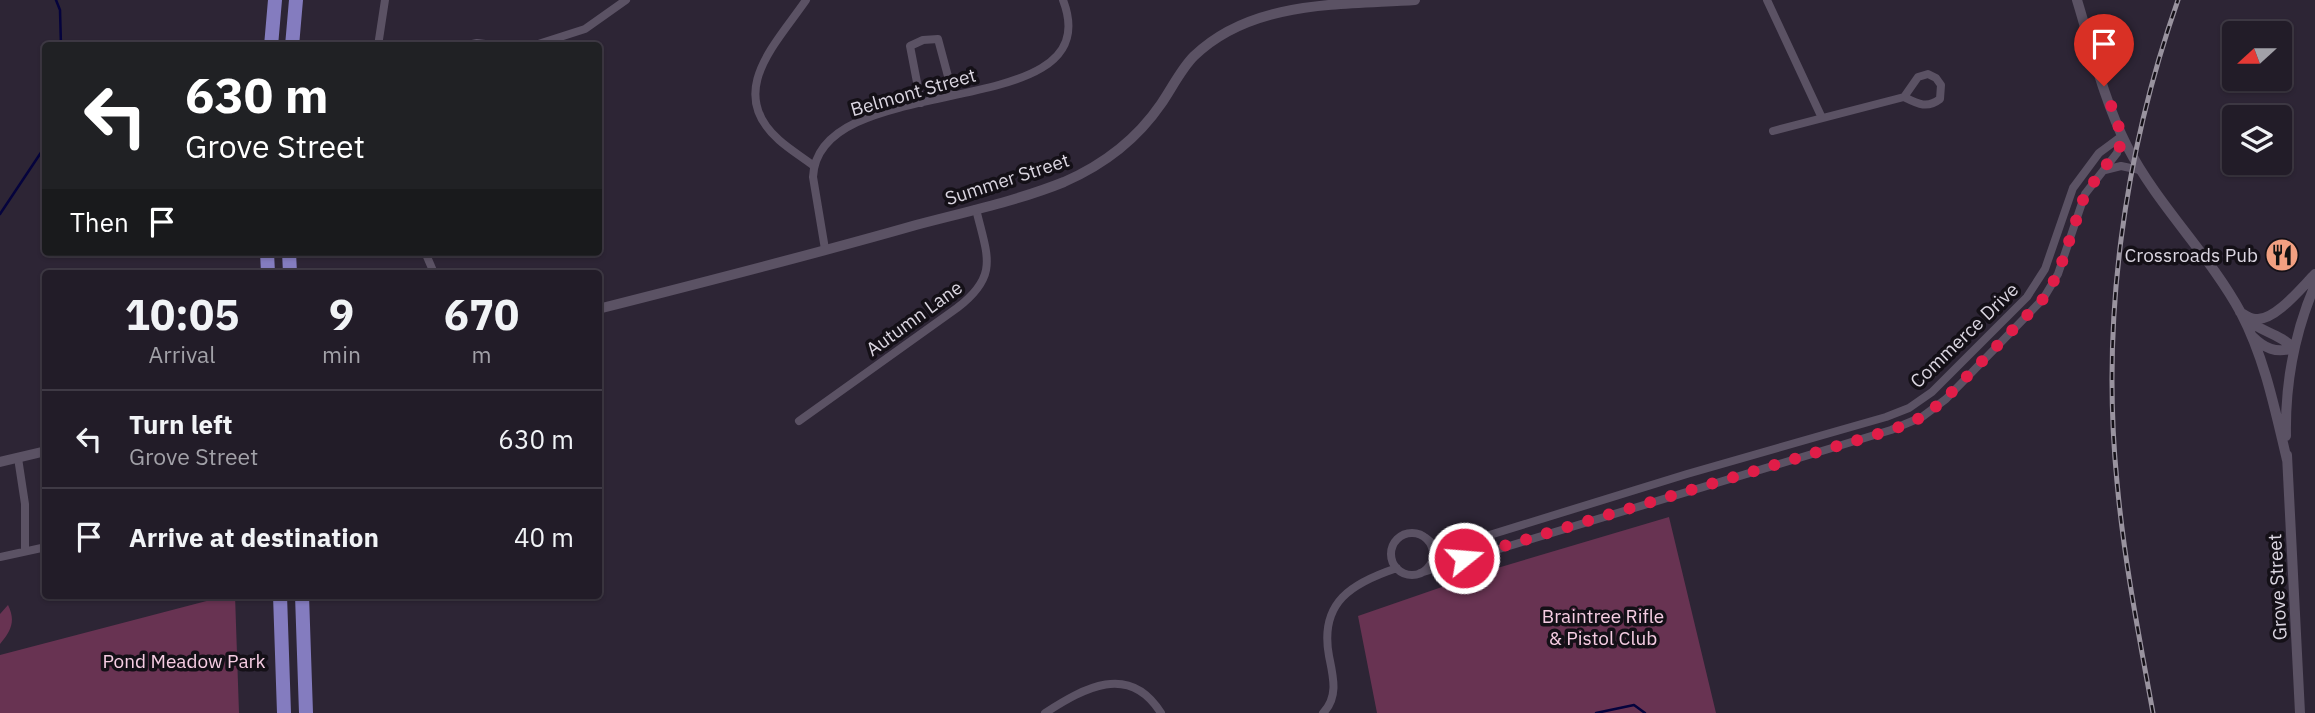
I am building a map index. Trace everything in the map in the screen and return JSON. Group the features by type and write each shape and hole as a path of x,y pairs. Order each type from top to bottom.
{"highway":[{"path":"271,42 275,0"},
{"path":"292,42 296,0"},
{"path":"280,599 284,713"},
{"path":"302,599 306,713"}],"main road":[{"name":"Summer Street","path":"602,308 976,209 1064,182 1107,159 1144,127 1192,58 1241,23 1276,12 1415,0"},
{"name":"Grove Street","path":"2077,0 2122,136 2144,174 2204,256 2240,312 2250,333 2269,387 2287,460"},
{"path":"2240,312 2256,319 2268,317 2288,302 2315,274"},
{"path":"2250,333 2261,344 2275,351 2293,348 2315,285"},
{"name":"Grove Street","path":"2240,312 2253,325 2284,339 2293,348 2286,405 2287,460 2300,713"},
{"path":"0,462 42,452"}],"street":[{"path":"379,42 385,0"},
{"path":"608,0 608,13"},
{"path":"545,42 575,33 597,22 626,0"},
{"path":"806,0 759,69 754,85 754,100 768,129 814,166 813,177 825,249"},
{"name":"Belmont Street","path":"814,166 830,140 850,125 921,103 1029,76 1047,66 1060,52 1069,25 1063,0"},
{"path":"1767,0 1822,118"},
{"path":"921,103 910,46 923,40 938,39 953,95"},
{"path":"1773,131 1904,97 1923,106 1933,105 1940,99 1941,85 1936,78 1928,74 1917,77 1904,97"},
{"name":"Commerce Drive","path":"1420,573 1903,426 1922,417 1941,403 1975,370 2043,299 2058,274 2082,201 2119,149 2122,136"},
{"name":"Commerce Drive","path":"1426,538 1436,545 1454,546 1687,474 1886,417 1920,401 1937,388 2016,310 2036,285 2047,263 2070,195 2094,159 2108,144 2122,136"},
{"path":"2100,173 2121,166 2136,168 2144,174"},
{"path":"2070,195 2082,201"},
{"name":"Autumn Lane","path":"799,421 974,295 987,272 984,242 976,209"},
{"path":"2061,219 2074,223"},
{"path":"1965,361 1975,370"},
{"path":"18,458 25,505 25,550"},
{"path":"1406,533 1426,538 1433,550 1431,564 1420,573 1408,574 1397,568 1391,556 1395,542 1406,533"},
{"path":"0,557 42,548"},
{"path":"1323,713 1331,703 1334,688 1328,635 1332,612 1337,602 1355,586 1397,568"},
{"path":"1045,713 1082,691 1107,683 1118,683 1146,696 1161,713"}],"green space":[{"name":"Braintree Rifle & Pistol Club","path":"1669,517 1716,713 1377,713 1358,616 1494,569"},
{"name":"Pond Meadow Park","path":"214,599 235,599 239,713 0,713 0,655"},
{"path":"8,605 12,616 11,626 0,644 0,614"}],"waterway":[{"path":"56,0 60,10 61,42"},
{"path":"0,214 42,151"},
{"path":"1596,713 1634,705 1645,713"}],"railway":[{"path":"2153,713 2132,598 2120,511 2113,421 2112,360 2121,238 2131,177 2143,118 2178,0"}],"place":[{"name":"Crossroads Pub","path":"2282,255"}],"route":[{"path":"1464,558 1891,430 1915,421 1935,408 2032,313 2055,281 2085,194 2121,145 2122,136 2104,86"}]}
